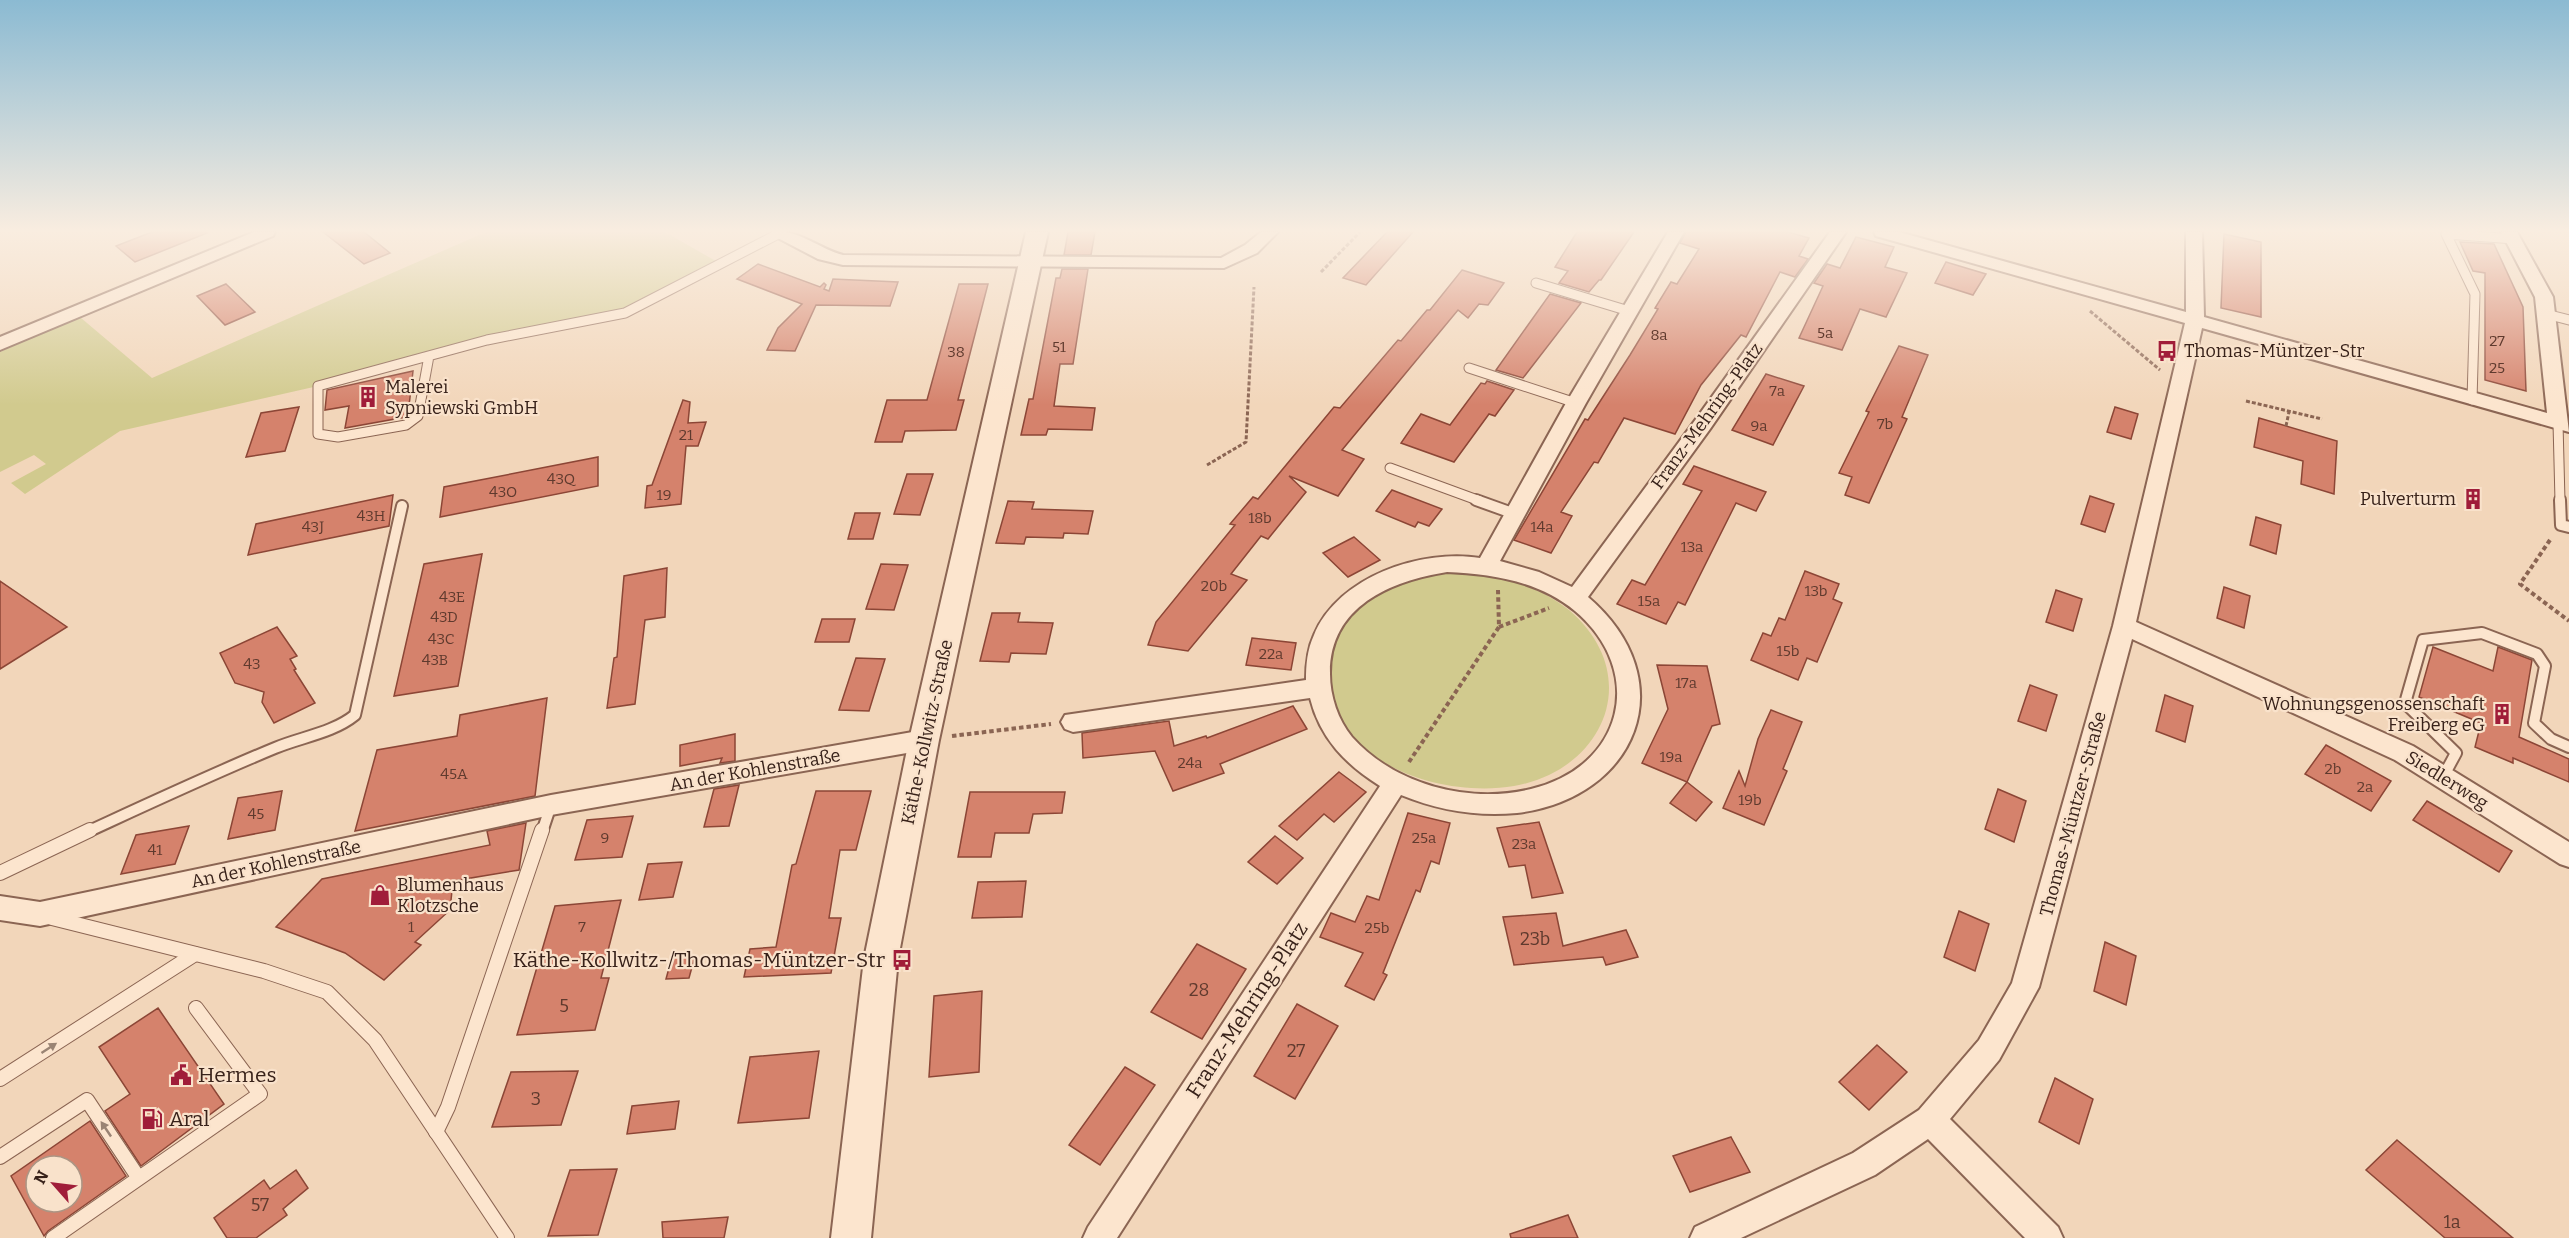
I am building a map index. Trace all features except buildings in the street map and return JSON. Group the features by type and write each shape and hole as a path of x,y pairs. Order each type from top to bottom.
{"street":[{"path":"0,344 128,290"},
{"name":"Käthe-Kollwitz-Straße","path":"851,1238 881,959 924,740 1024,290"},
{"path":"1492,566 1515,514 1641,290"},
{"name":"Franz-Mehring-Platz","path":"1575,599 1710,414 1797,290"},
{"path":"2091,290 2563,425 2544,297 2540,290"},
{"name":"Thomas-Müntzer-Straße","path":"1706,1238 1864,1164 1930,1120 1989,1050 2025,987 2124,626 2195,319 2195,290"},
{"path":"1447,564 1492,566 1531,576 1575,599 1598,619 1615,643 1629,682 1630,703 1626,723 1604,759 1580,779 1566,787 1548,795 1515,802 1459,803 1422,794 1395,783 1367,764 1348,747 1330,721 1318,688 1318,665 1324,638 1338,615 1360,594 1385,579 1415,569 1447,564"},
{"name":"Siedlerweg","path":"2124,626 2404,753 2569,856"},
{"path":"1073,722 1318,688"},
{"name":"An der Kohlenstraße","path":"0,908 40,914 551,805 924,740"},
{"name":"Franz-Mehring-Platz","path":"1099,1238 1395,783"},
{"path":"1930,1120 2047,1238"}],"lane":[{"path":"429,356 418,416 414,421 406,425 338,437 318,434 318,386 487,340 625,313 670,290"},
{"path":"1558,290 1629,311"},
{"path":"2472,400 2475,294 2473,290"},
{"path":"2546,314 2569,320"},
{"path":"1469,368 1576,403"},
{"path":"2563,425 2565,526"},
{"path":"1390,468 1515,514"},
{"path":"0,873 202,778 296,739 343,725 355,715 402,506"},
{"path":"2443,777 2456,753 2405,703 2423,640 2481,633 2537,654 2545,666 2534,723 2551,739 2569,747"},
{"path":"436,1132 448,1107 551,805"},
{"path":"40,914 264,971 327,992 375,1040 507,1238"},
{"path":"0,1080 195,954"},
{"path":"53,1238 260,1094 196,1008"},
{"path":"0,1157 87,1100 138,1177"}],"path":[{"path":"1207,465 1246,442 1254,290"},
{"path":"2081,306 2092,312 2180,387"},
{"path":"2246,401 2322,419"},
{"path":"2286,426 2289,412"},
{"path":"2565,526 2520,584 2569,621"},
{"path":"1492,566 1499,627"},
{"path":"1395,783 1499,627 1575,599"},
{"path":"958,735 1073,722"}],"shaded area":[{"path":"354,290 671,290 625,313 487,340 318,386 120,431 25,494 11,483 46,464 34,455 0,472 0,352 33,337 28,332 74,312 152,378"},
{"path":"1451,572 1483,575 1528,586 1556,600 1569,610 1592,636 1605,663 1609,690 1604,716 1591,740 1572,761 1546,777 1514,786 1489,788 1462,787 1434,782 1407,774 1382,761 1360,745 1343,725 1332,700 1327,672 1331,647 1341,626 1357,608 1377,594 1400,583"}],"place":[{"name":"Thomas-Müntzer-Str","path":"2167,351"},
{"name":"Malerei Sypniewski GmbH","path":"368,397"},
{"name":"Pulverturm","path":"2473,499"},
{"name":"Wohnungsgenossenschaft Freiberg eG","path":"2502,714"},
{"name":"Blumenhaus Klotzsche","path":"380,895"},
{"name":"Käthe-Kollwitz-/Thomas-Müntzer-Str","path":"902,960"},
{"name":"Hermes","path":"181,1075"},
{"name":"Aral","path":"152,1119"}]}
